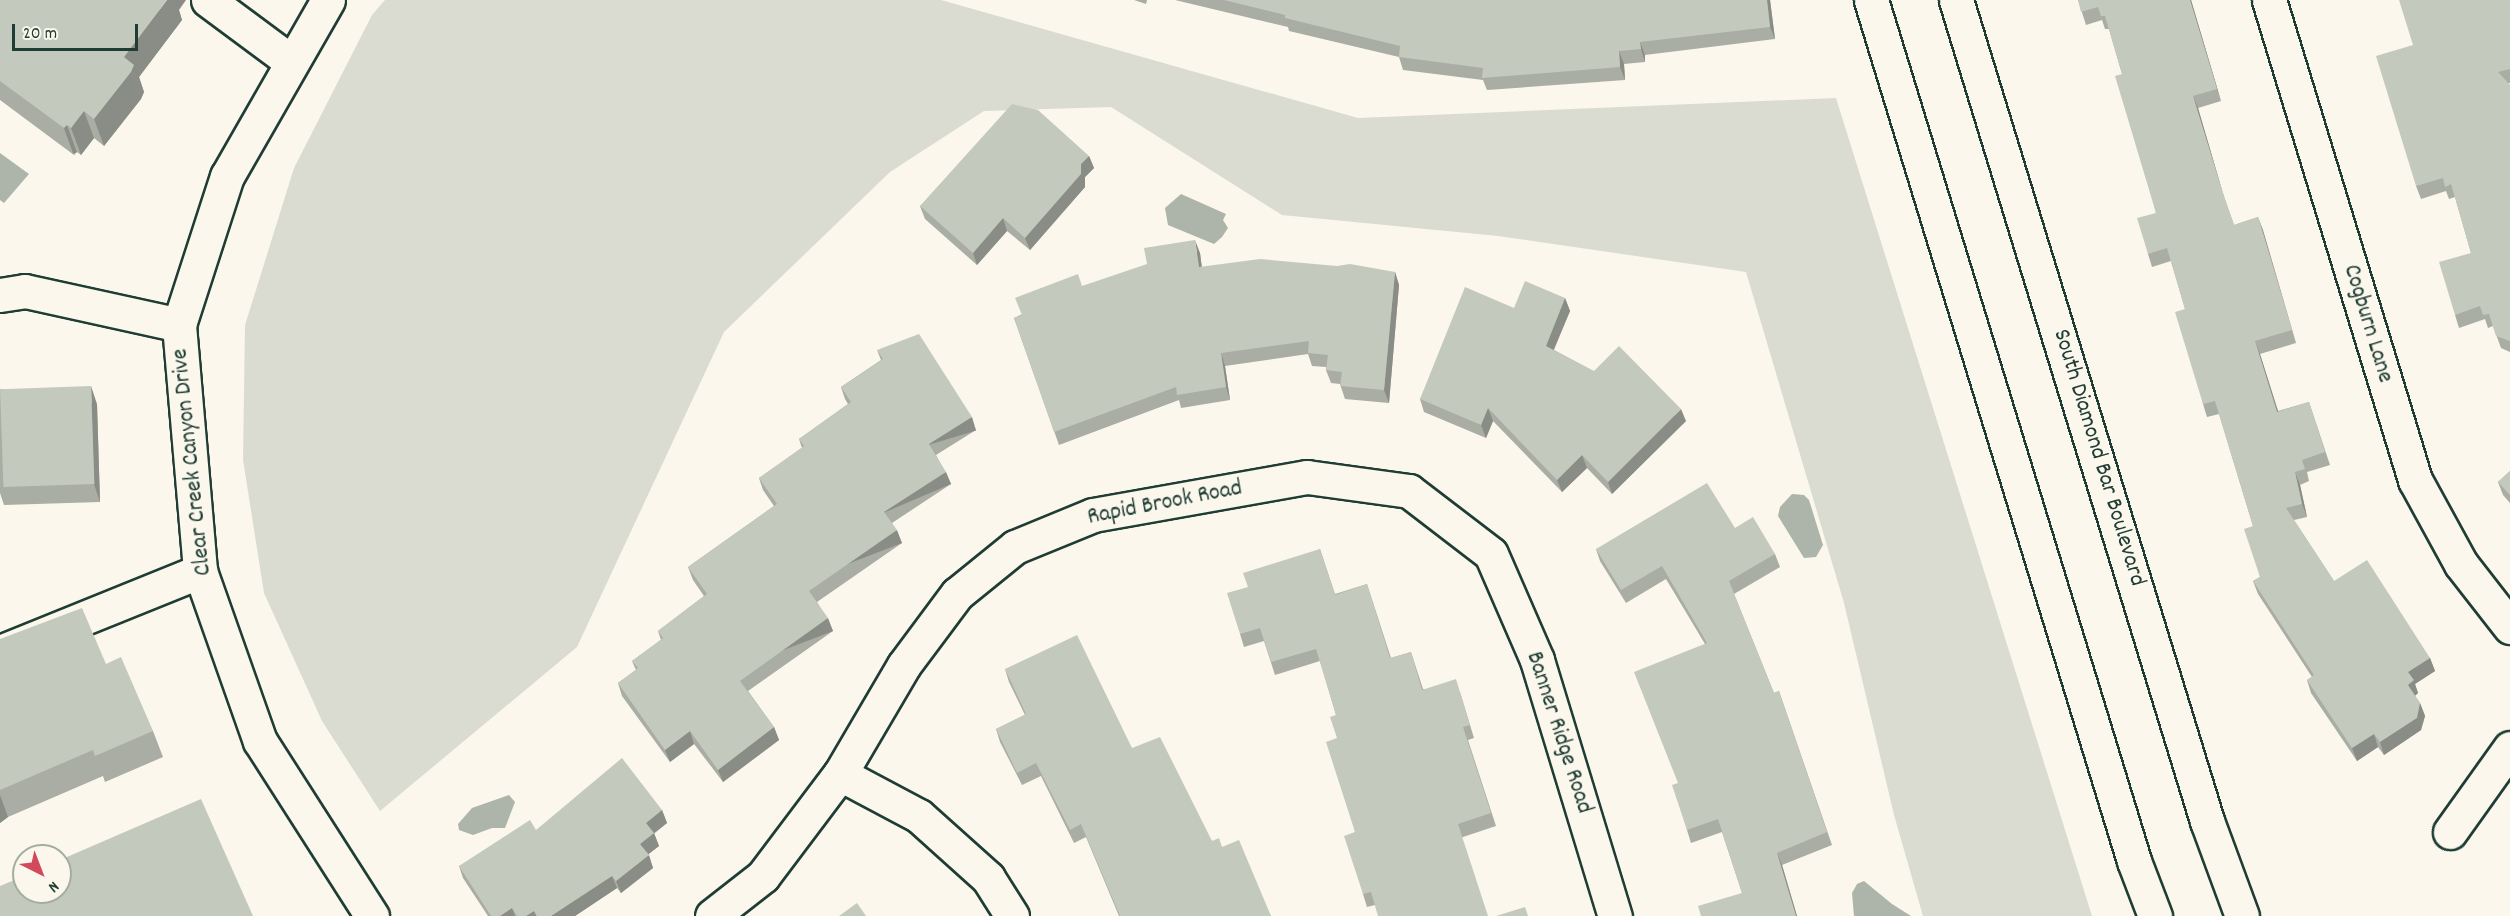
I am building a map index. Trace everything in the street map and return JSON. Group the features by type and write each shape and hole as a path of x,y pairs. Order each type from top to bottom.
{"street":[{"path":"208,0 290,62"},
{"name":"Clear Creek Canyon Drive","path":"328,0 290,62 227,176 179,325 200,572 260,741 372,916"},
{"path":"1871,0 2133,861 2155,916"},
{"name":"South Diamond Bar Boulevard","path":"1956,0 2208,821 2242,916"},
{"name":"Cogburn Lane","path":"2269,0 2415,480 2461,564 2510,627"},
{"path":"0,295 25,291 179,325"},
{"name":"Rapid Brook Road","path":"712,916 763,876 840,774 904,665 957,594 1015,547 1093,515 1307,477 1409,490 1491,554"},
{"name":"Banner Ridge Road","path":"1491,554 1537,660 1615,916"},
{"path":"0,652 200,572"},
{"path":"2450,832 2510,748"},
{"path":"840,774 919,816 988,878 1012,916"}],"shaded area":[{"path":"385,0 941,0 1358,118 1836,98 2092,916 1923,916 1894,815 1844,603 1746,272 1498,236 1282,215 1111,107 984,111 890,172 724,332 577,647 380,811 322,721 264,593 243,460 245,325 294,168 372,15"},
{"path":"0,153 29,174 4,203 0,200"},
{"path":"1181,194 1226,214 1223,220 1228,228 1214,244 1168,225 1165,208"},
{"path":"1792,494 1804,495 1809,500 1823,545 1816,557 1804,558 1778,516 1780,507"},
{"path":"509,795 515,802 505,828 492,828 473,835 459,830 458,824 472,808"},
{"path":"1864,881 1911,916 1854,916 1852,893 1857,884"}],"building":[{"path":"0,0 167,0 124,57 134,65 131,72 94,119 84,111 71,128 67,125 64,128 0,81"},
{"path":"1224,0 1767,0 1770,27 1640,42 1641,49 1619,51 1620,67 1482,78 1483,68 1399,57 1400,46 1285,18 1285,15"},
{"path":"2078,0 2190,0 2217,89 2193,96 2220,184 2234,225 2258,217 2292,330 2255,341 2277,412 2309,402 2325,452 2302,460 2305,469 2295,472 2302,504 2286,508 2334,581 2367,560 2430,658 2408,672 2414,680 2408,685 2420,703 2417,718 2380,742 2374,734 2352,748 2307,680 2314,675 2253,581 2260,577 2244,529 2253,526 2215,401 2203,404 2175,312 2185,309 2167,248 2148,254 2137,218 2156,213 2115,76 2122,74 2105,16 2101,16 2098,7 2081,12"},
{"path":"2399,0 2510,0 2510,69 2498,72 2510,85 2510,341 2496,336 2489,314 2483,315 2480,306 2455,315 2439,262 2471,253 2451,184 2445,187 2443,178 2416,186 2376,56 2413,45"},
{"path":"1012,104 1038,110 1089,156 1081,164 1081,174 1025,238 1003,218 973,253 920,206"},
{"path":"1195,240 1199,267 1260,259 1337,266 1350,264 1395,272 1384,390 1340,386 1342,372 1326,370 1328,355 1308,353 1309,341 1221,353 1226,387 1177,395 1176,387 1054,432 1014,318 1022,315 1015,298 1078,274 1082,286 1147,264 1144,248"},
{"path":"1525,281 1565,298 1546,346 1594,371 1619,346 1681,409 1608,482 1582,455 1557,480 1488,408 1481,425 1420,399 1465,287 1514,308"},
{"path":"919,334 972,417 929,444 946,472 884,512 897,530 809,591 828,618 740,681 774,727 718,770 690,731 665,750 618,683 638,668 632,661 663,638 658,631 707,594 688,567 777,504 759,478 804,446 799,439 851,402 841,387 883,359 877,350"},
{"path":"91,386 94,484 3,487 0,389"},
{"path":"2510,471 2510,495 2498,482"},
{"path":"1707,483 1735,528 1753,517 1775,554 1729,581 1774,693 1779,691 1827,832 1777,853 1796,916 1701,916 1698,906 1742,893 1718,819 1687,830 1672,785 1678,783 1634,672 1707,643 1662,566 1621,590 1596,549"},
{"path":"1320,549 1335,595 1367,584 1390,658 1411,652 1422,690 1456,679 1470,725 1463,727 1491,813 1458,824 1488,916 1378,916 1371,892 1363,894 1344,836 1355,832 1326,742 1337,738 1330,717 1336,715 1316,649 1271,662 1260,628 1240,634 1227,593 1248,587 1243,573"},
{"path":"82,608 106,664 121,657 153,731 95,756 93,750 0,790 0,639"},
{"path":"1077,635 1132,748 1160,737 1212,841 1219,838 1222,847 1239,840 1271,916 1120,916 1081,824 1070,830 1036,763 1017,773 996,729 1026,714 1005,669"},
{"path":"622,758 662,810 646,823 654,833 640,844 649,855 616,881 612,876 551,916 537,916 534,911 526,916 517,916 512,908 500,916 491,916 459,866 530,820 536,830"},
{"path":"201,799 253,916 0,916 0,886 12,881 12,904 72,904 72,855"},
{"path":"857,903 866,916 839,916"},
{"path":"1525,907 1528,916 1496,916"}]}
